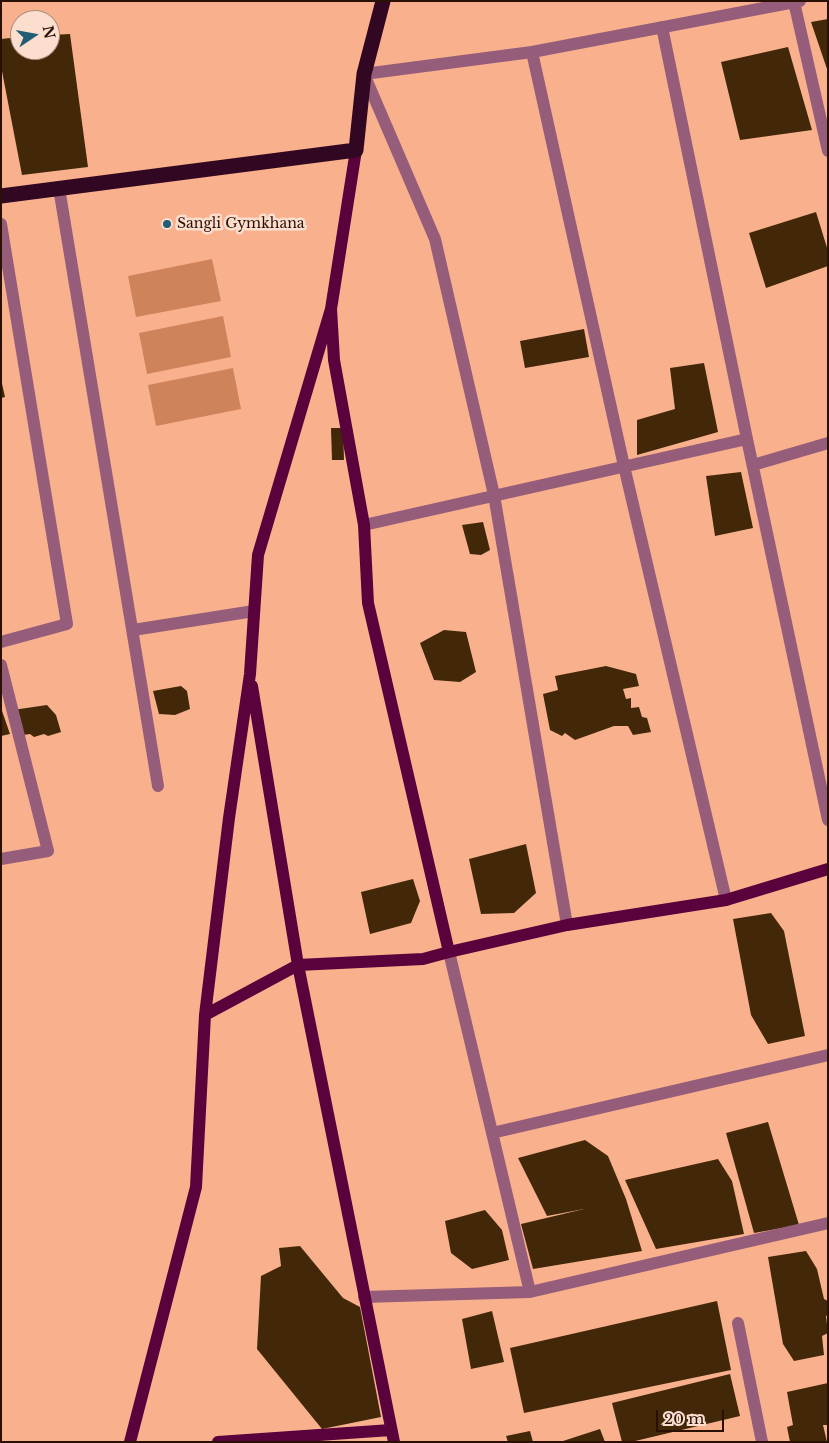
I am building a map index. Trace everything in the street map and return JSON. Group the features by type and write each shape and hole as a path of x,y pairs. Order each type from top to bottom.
{"highway":[{"path":"1,196 356,150 364,74 383,1"}],"main road":[{"path":"130,1442 196,1187 205,1015 229,818 250,674 258,555 331,309 356,150"},
{"path":"331,309 334,360 364,525 368,603 449,952"},
{"path":"218,1442 393,1436 298,965 250,674"},
{"path":"205,1015 298,965 423,959 566,925 726,900 828,869"}],"street":[{"path":"566,925 494,495 435,239 364,74 532,52 797,2 828,150"},
{"path":"662,27 828,820"},
{"path":"532,52 624,466 726,900"},
{"path":"59,188 158,786"},
{"path":"1,224 67,624 1,642"},
{"path":"364,525 747,440"},
{"path":"753,465 828,444"},
{"path":"133,630 254,610"},
{"path":"1,665 48,851 1,859"},
{"path":"449,952 530,1292"},
{"path":"492,1133 828,1055"},
{"path":"364,1298 530,1292 828,1223"},
{"path":"738,1323 762,1442"}],"shaded area":[{"path":"212,259 221,301 136,317 128,276"},
{"path":"223,316 231,357 147,374 139,333"},
{"path":"233,368 241,409 156,426 148,385"}],"building":[{"path":"828,19 828,69 827,69 811,22"},
{"path":"60,34 70,34 88,167 22,175 1,66 1,39 10,38 10,60 60,60"},
{"path":"788,47 812,130 740,140 721,62"},
{"path":"816,212 828,251 828,266 766,288 749,233"},
{"path":"584,329 589,357 525,368 520,341"},
{"path":"704,363 718,432 637,455 637,420 675,409 670,368"},
{"path":"1,379 5,397 1,398"},
{"path":"331,428 343,428 344,460 332,460"},
{"path":"741,472 753,528 715,536 706,476"},
{"path":"483,522 490,550 481,555 470,554 462,525"},
{"path":"444,630 466,632 476,672 460,682 434,680 420,643"},
{"path":"606,666 636,674 639,686 623,689 626,699 631,698 631,708 639,707 642,717 647,718 651,732 633,735 628,726 614,726 575,740 565,733 562,736 550,730 543,694 558,690 555,676"},
{"path":"181,686 187,691 190,709 175,715 159,714 153,691"},
{"path":"47,705 56,715 61,732 48,736 44,734 34,737 30,734 23,735 13,710"},
{"path":"1,708 10,734 1,736"},
{"path":"526,844 536,893 514,913 481,914 469,859"},
{"path":"413,879 420,901 411,923 370,934 361,892"},
{"path":"771,913 784,931 805,1036 768,1044 751,1015 733,919"},
{"path":"768,1122 799,1225 754,1233 726,1133"},
{"path":"585,1140 608,1156 626,1199 642,1251 533,1269 521,1224 584,1209 547,1216 518,1158"},
{"path":"718,1159 732,1181 744,1234 656,1249 625,1180"},
{"path":"485,1210 502,1230 509,1260 472,1269 451,1253 445,1221"},
{"path":"300,1246 343,1298 360,1307 381,1417 322,1429 257,1349 261,1276 281,1266 279,1248"},
{"path":"806,1251 817,1269 824,1299 828,1301 828,1315 826,1316 828,1333 822,1336 824,1355 794,1361 783,1344 768,1257"},
{"path":"717,1301 731,1370 524,1413 510,1348"},
{"path":"492,1311 504,1362 471,1369 462,1319"},
{"path":"730,1374 740,1416 631,1442 622,1442 612,1403"},
{"path":"828,1383 828,1425 823,1425 827,1442 790,1442 787,1427 793,1425 787,1392"},
{"path":"600,1429 605,1442 563,1442 563,1441"},
{"path":"530,1431 533,1442 508,1442 506,1436"}],"place":[{"name":"Sangli Gymkhana","path":"167,224"}]}
